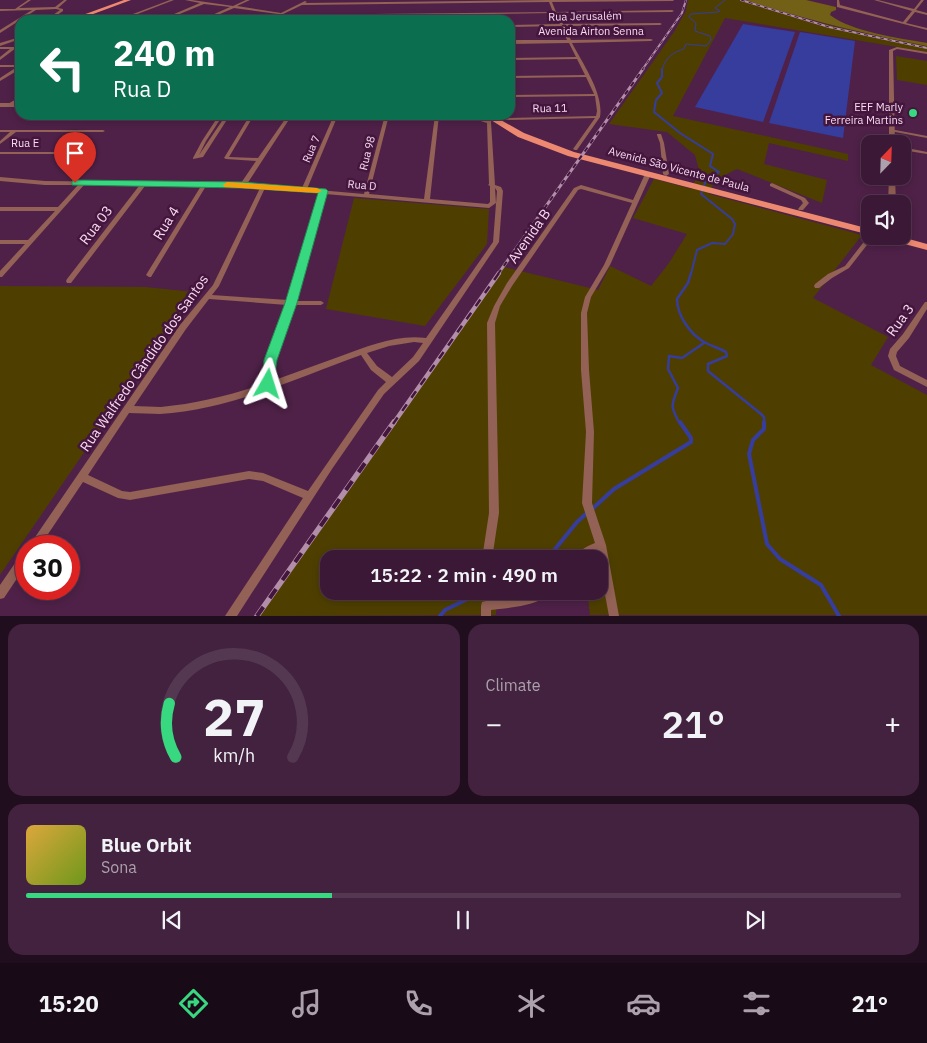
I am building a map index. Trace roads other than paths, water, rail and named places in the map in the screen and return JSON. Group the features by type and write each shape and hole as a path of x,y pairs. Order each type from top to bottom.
{"main road":[{"path":"86,15 129,0"},
{"path":"94,15 136,0"},
{"name":"Avenida São Vicente de Paula","path":"498,120 543,144 648,174 692,183"},
{"name":"Avenida São Vicente de Paula","path":"499,120 576,149 861,229"},
{"name":"Avenida São Vicente de Paula","path":"780,206 802,209 861,225"},
{"path":"911,237 927,241"},
{"path":"911,243 927,247"}],"street":[{"path":"16,9 30,0"},
{"path":"56,8 66,0"},
{"path":"132,15 173,0"},
{"path":"186,0 280,15 672,11"},
{"path":"174,15 210,0"},
{"path":"214,15 249,0"},
{"path":"280,15 310,0"},
{"path":"301,4 673,0"},
{"path":"837,0 838,6 927,29"},
{"path":"875,0 926,13"},
{"path":"914,0 922,1"},
{"path":"549,1 597,95 598,117 576,149"},
{"path":"904,23 922,1"},
{"path":"401,15 402,2"},
{"path":"26,15 36,8"},
{"path":"0,10 62,9 54,15"},
{"path":"916,26 926,13"},
{"path":"0,32 15,22"},
{"name":"Rua Jerusalém","path":"515,26 660,24"},
{"name":"Avenida Airton Senna","path":"515,42 651,40 570,41"},
{"path":"0,46 15,41"},
{"path":"0,46 15,42"},
{"path":"0,46 14,48 0,59"},
{"path":"892,135 891,50 898,48 927,53"},
{"path":"515,59 578,58"},
{"path":"0,66 15,67"},
{"path":"0,80 15,70"},
{"path":"515,77 587,76"},
{"path":"515,96 597,95"},
{"path":"3,106 15,100"},
{"name":"Rua 11","path":"515,118 598,117"},
{"path":"249,120 226,158 259,160"},
{"path":"242,185 287,120"},
{"name":"Rua 7","path":"304,190 334,120"},
{"name":"Rua 98","path":"366,195 386,120"},
{"path":"427,200 436,120"},
{"path":"230,616 344,444 381,392 416,359 496,242 500,191 499,188 491,184 494,120"},
{"path":"217,121 224,121 201,156 195,158 217,121"},
{"path":"892,130 927,137"},
{"path":"0,131 103,131"},
{"name":"Rua E","path":"0,143 16,131"},
{"path":"659,135 662,143 666,174"},
{"path":"204,141 211,141"},
{"path":"911,150 927,153"},
{"name":"Rua E","path":"0,153 79,153"},
{"path":"614,616 601,544 587,503 590,432 584,362 584,313 588,297 606,265 648,174"},
{"name":"Rua D","path":"0,179 45,183 242,185 491,205 491,184"},
{"path":"1,274 83,183"},
{"name":"Rua 03","path":"69,281 143,184"},
{"name":"Rua 4","path":"149,275 205,184"},
{"path":"772,185 803,199 806,203 802,209"},
{"name":"Rua Walfredo Cândido dos Santos","path":"42,535 183,326 216,286 263,187"},
{"name":"Avenida B","path":"488,550 494,514 494,437 490,332 497,306 576,189 586,188 634,202"},
{"path":"268,384 270,360 291,303 323,191"},
{"path":"0,209 60,209"},
{"path":"0,242 30,242"},
{"path":"817,286 847,267 863,245"},
{"path":"208,297 291,303 320,303"},
{"name":"Rua 3","path":"927,304 906,336 893,351 892,360 898,368 927,384"},
{"path":"126,409 146,412 188,407 268,384 362,351 402,340 427,341"},
{"path":"362,351 374,368 392,382"},
{"path":"83,476 121,495 130,496 249,475 263,477 310,496"},
{"path":"588,550 601,544"},
{"path":"0,594 15,573"},
{"path":"486,616 486,606 531,600"}],"waterway":[{"path":"662,70 667,59 684,49 686,44 706,46 711,40 710,36 695,31 696,23 689,17 691,14 718,12 720,11 715,8 725,0"},
{"path":"662,70 662,77 657,83 662,93 656,100 654,112 680,133 713,154 710,166 719,172 706,180 701,194 732,219 735,224 733,234 725,244 712,243 697,250 691,274"},
{"path":"691,273 688,283 677,299 682,318 699,339 726,352 727,356 708,364 708,371 764,417 764,429 753,440 749,454 767,544 780,559 821,585 839,616"},
{"path":"680,424 673,409 678,388 668,369 669,356 682,358 704,343"},
{"path":"591,510 614,489 691,442 691,438 680,422"},
{"path":"554,550 577,522 587,513"},
{"path":"440,616 445,610 466,600"}],"railway":[{"path":"642,70 682,13 686,0"},
{"path":"741,0 829,27 927,48"},
{"path":"498,274 643,69"},
{"path":"393,424 499,273"},
{"path":"257,616 394,422"}],"place":[{"name":"EEF Marly Ferreira Martins","path":"913,113"}]}
